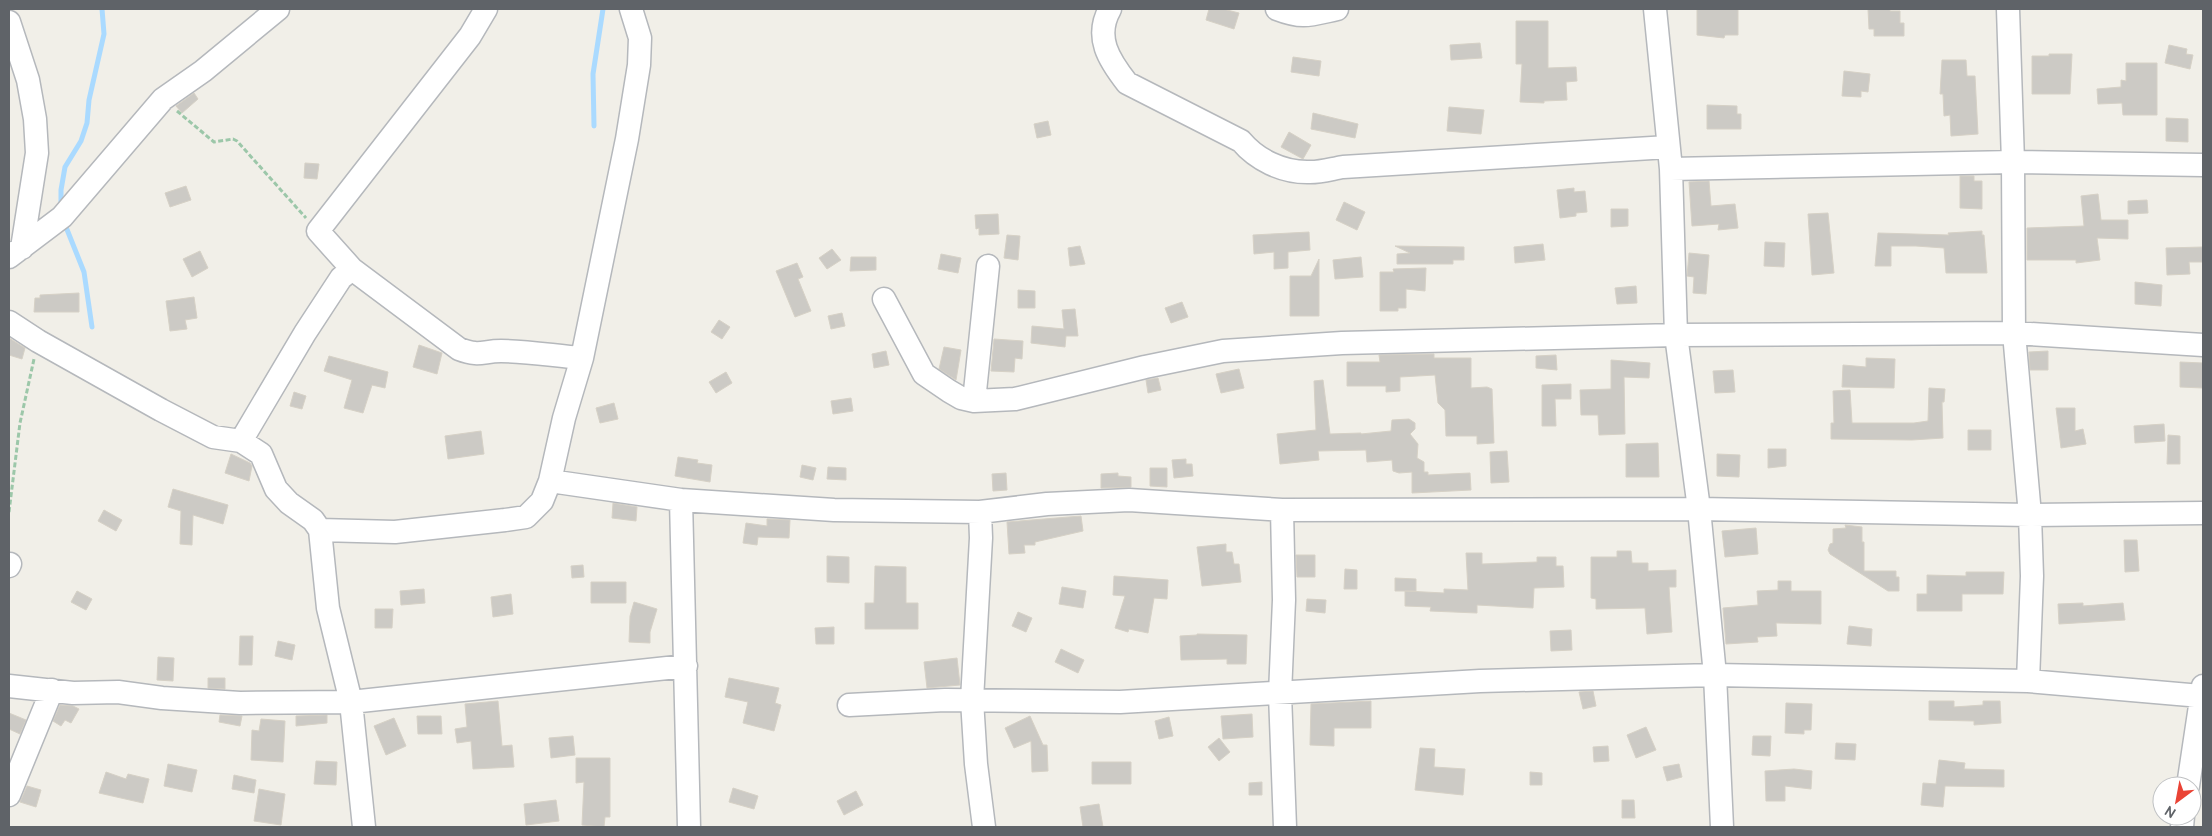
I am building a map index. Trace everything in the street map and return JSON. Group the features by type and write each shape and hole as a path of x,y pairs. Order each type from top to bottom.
{"street":[{"path":"15,252 62,217 163,99 229,50 278,9"},
{"path":"486,9 470,36 318,231 352,269 459,349 470,353 484,354 499,351 582,358"},
{"path":"320,530 395,532 526,517 542,501 550,481 564,418 582,358 620,176 640,65 640,38 631,9"},
{"path":"1110,9 1104,19 1101,32 1106,49 1115,68 1126,83 1241,141 1252,153 1280,168 1307,172 1342,167 1668,147"},
{"path":"1276,9 1295,16 1314,15 1337,9"},
{"path":"1655,9 1671,169 1676,335 1698,509 1715,675 1722,827"},
{"path":"2008,9 2013,162 2014,333 2030,515 2032,576 2028,681"},
{"path":"9,22 28,80 35,119 37,145 37,153 15,252"},
{"path":"1671,169 2013,162 2203,165"},
{"path":"974,401 988,266"},
{"path":"241,441 305,333 341,278 352,269"},
{"path":"884,299 924,374 949,391 962,398 974,401 1015,399 1145,367 1222,352 1342,343 1676,335 2014,333 2203,344"},
{"path":"9,322 38,341 213,437 241,441 261,454 276,489 289,503 313,520 320,530 328,608 351,702 364,827"},
{"path":"550,481 681,500 834,510 980,512 1048,504 1129,500 1282,510 1698,509 2030,515 2203,513"},
{"path":"681,500 689,827"},
{"path":"1282,510 1284,600 1280,694 1285,827"},
{"path":"980,512 981,538 972,700 976,764 984,827"},
{"path":"9,686 73,693 118,692 162,698 240,703 351,702 686,666"},
{"path":"849,705 972,700 1120,702 1480,681 1715,675 2028,681 2202,691 2189,776"},
{"path":"9,794 52,690"}],"path":[{"path":"163,99 214,142 233,139 237,141 318,231"},
{"path":"9,512 20,423 38,341"}],"building":[{"path":"1209,9 1223,9 1239,13 1234,29 1206,20"},
{"path":"1697,9 1738,9 1738,35 1725,35 1724,38 1697,35"},
{"path":"1868,9 1900,11 1900,23 1904,23 1904,36 1874,36 1874,29 1869,29"},
{"path":"1516,21 1548,21 1548,68 1576,67 1577,81 1566,82 1567,100 1544,101 1544,103 1520,102 1522,64 1516,64"},
{"path":"1480,43 1482,58 1451,60 1450,45"},
{"path":"2169,45 2187,49 2186,54 2193,55 2190,69 2165,63"},
{"path":"2049,54 2072,54 2070,94 2032,94 2032,56 2049,56"},
{"path":"1293,57 1321,61 1319,76 1291,72"},
{"path":"1942,60 1966,60 1967,76 1975,76 1978,134 1951,136 1950,115 1944,116 1943,94 1940,94"},
{"path":"2126,63 2157,63 2157,115 2123,115 2122,103 2098,104 2097,89 2121,87 2121,80 2126,81"},
{"path":"1844,71 1870,74 1868,92 1861,91 1861,97 1842,96"},
{"path":"194,93 198,99 182,113 176,106"},
{"path":"1707,105 1737,106 1737,114 1741,114 1741,129 1707,129"},
{"path":"1449,107 1484,110 1481,134 1447,131"},
{"path":"1313,113 1358,124 1355,138 1311,129"},
{"path":"2166,118 2188,119 2188,142 2166,141"},
{"path":"1048,121 1051,135 1037,138 1034,124"},
{"path":"1289,132 1311,145 1303,159 1281,147"},
{"path":"305,163 319,164 317,179 304,178"},
{"path":"1960,176 1974,176 1974,181 1982,181 1982,209 1960,208"},
{"path":"1709,181 1711,206 1735,204 1738,228 1718,230 1719,224 1692,226 1689,182"},
{"path":"186,186 191,200 170,207 165,193"},
{"path":"1574,188 1574,192 1585,191 1587,212 1576,213 1576,216 1560,218 1557,190"},
{"path":"2098,194 2101,220 2128,220 2128,239 2097,238 2100,260 2076,263 2076,260 2027,260 2027,228 2084,226 2081,196"},
{"path":"2147,200 2148,213 2128,214 2128,201"},
{"path":"1344,202 1365,212 1357,230 1336,220"},
{"path":"1611,209 1628,209 1628,226 1611,227"},
{"path":"1828,213 1834,273 1812,275 1808,214"},
{"path":"998,214 999,234 979,235 979,228 976,229 975,215"},
{"path":"1982,231 1982,235 1984,235 1987,273 1946,273 1944,248 1916,246 1891,246 1891,266 1875,266 1878,233 1949,235 1948,233"},
{"path":"1309,232 1310,250 1288,252 1288,268 1274,269 1274,252 1254,254 1253,235"},
{"path":"1007,235 1020,236 1018,260 1004,258"},
{"path":"1765,242 1785,243 1784,267 1764,266"},
{"path":"1543,244 1545,260 1515,263 1514,247"},
{"path":"1080,246 1085,264 1070,266 1068,248"},
{"path":"1395,246 1464,247 1464,260 1453,260 1453,264 1397,264 1397,254 1410,253"},
{"path":"2203,247 2203,262 2189,262 2190,274 2167,275 2166,248"},
{"path":"832,249 841,260 827,269 819,258"},
{"path":"200,251 208,268 192,277 183,259"},
{"path":"1689,253 1709,255 1706,294 1693,293 1694,277 1687,276"},
{"path":"941,254 961,258 958,273 938,269"},
{"path":"851,257 876,257 876,270 850,271"},
{"path":"1361,257 1363,277 1335,279 1333,260"},
{"path":"1319,259 1319,316 1290,316 1290,276 1311,276"},
{"path":"797,263 803,277 798,279 811,311 795,317 776,271"},
{"path":"1426,268 1425,291 1406,289 1406,308 1398,308 1398,311 1380,311 1380,272 1394,272 1393,269"},
{"path":"2135,282 2162,285 2161,306 2135,304"},
{"path":"1636,286 1637,303 1617,304 1615,288"},
{"path":"1018,290 1035,291 1035,308 1018,308"},
{"path":"79,293 79,312 34,312 35,298 40,298 40,295"},
{"path":"194,297 197,318 185,320 187,329 170,331 166,301"},
{"path":"1182,302 1188,317 1171,323 1165,308"},
{"path":"1075,309 1078,336 1066,336 1065,347 1031,343 1032,326 1064,329 1062,310"},
{"path":"842,313 845,326 831,329 828,316"},
{"path":"719,320 730,327 722,339 711,332"},
{"path":"9,338 25,348 22,359 9,355"},
{"path":"994,339 1023,341 1022,359 1015,358 1014,372 991,371"},
{"path":"419,345 442,353 437,374 413,367"},
{"path":"944,347 961,350 956,380 939,369"},
{"path":"886,351 889,365 874,368 872,354"},
{"path":"2048,351 2048,370 2030,370 2029,352"},
{"path":"1434,354 1434,358 1471,358 1471,388 1487,387 1492,389 1494,443 1477,444 1477,436 1446,436 1445,410 1438,403 1435,375 1400,377 1400,391 1386,392 1386,386 1347,386 1347,362 1380,362 1379,355"},
{"path":"1556,355 1557,370 1536,368 1536,356"},
{"path":"329,356 388,372 385,388 372,385 363,413 344,408 352,380 324,371"},
{"path":"1866,358 1895,359 1894,388 1842,387 1843,365 1866,367"},
{"path":"1611,360 1650,363 1649,378 1624,377 1625,434 1599,435 1598,415 1581,415 1580,390 1611,389"},
{"path":"2180,362 2203,363 2203,388 2180,387"},
{"path":"1239,369 1244,388 1221,393 1216,374"},
{"path":"1733,370 1735,392 1715,393 1713,371"},
{"path":"726,372 732,383 716,393 709,382"},
{"path":"1158,378 1161,390 1148,393 1146,380"},
{"path":"1323,380 1330,434 1361,434 1391,431 1392,420 1409,419 1415,423 1415,429 1410,434 1418,444 1417,458 1424,462 1424,472 1428,472 1428,475 1470,473 1471,490 1412,493 1412,472 1399,473 1393,471 1392,460 1367,462 1366,450 1318,451 1319,460 1280,464 1277,434 1316,430 1314,381"},
{"path":"1571,384 1571,399 1555,399 1556,426 1542,426 1542,385"},
{"path":"1929,388 1945,389 1944,402 1942,402 1943,438 1912,440 1831,439 1831,423 1834,423 1833,391 1850,390 1852,423 1914,423 1928,421"},
{"path":"294,392 306,396 302,409 290,406"},
{"path":"851,398 853,411 833,414 831,401"},
{"path":"614,403 618,419 600,423 596,408"},
{"path":"2056,408 2075,408 2075,431 2083,429 2086,444 2061,448"},
{"path":"2164,424 2165,441 2135,443 2134,426"},
{"path":"1968,430 1991,430 1991,450 1968,450"},
{"path":"481,431 484,454 448,459 445,436"},
{"path":"2168,435 2180,436 2180,464 2167,464"},
{"path":"1658,443 1659,477 1626,477 1626,444"},
{"path":"1768,449 1786,449 1786,466 1768,468"},
{"path":"1507,451 1509,482 1491,483 1490,452"},
{"path":"231,454 250,463 252,466 249,481 225,473"},
{"path":"1717,454 1740,455 1739,477 1717,476"},
{"path":"678,457 698,460 697,463 712,465 710,482 675,476"},
{"path":"1186,459 1186,464 1192,464 1193,476 1174,478 1172,460"},
{"path":"802,465 816,468 813,480 800,477"},
{"path":"828,467 846,468 846,480 827,479"},
{"path":"1150,468 1167,468 1167,487 1150,486"},
{"path":"1006,473 1007,490 993,491 992,474"},
{"path":"1118,473 1118,476 1131,477 1131,487 1101,488 1101,474"},
{"path":"173,489 228,505 223,524 193,515 192,545 180,544 181,511 168,507"},
{"path":"613,503 637,507 636,521 612,518"},
{"path":"104,510 122,520 116,531 98,521"},
{"path":"1081,516 1083,531 1035,542 1035,545 1024,545 1025,553 1009,554 1007,522"},
{"path":"767,519 790,520 789,538 758,537 757,545 743,543 746,523 767,526"},
{"path":"1845,525 1862,527 1864,571 1896,571 1896,577 1899,577 1899,591 1888,591 1830,554 1828,550 1830,544 1833,543 1833,529 1846,528"},
{"path":"1756,528 1758,554 1725,557 1722,531"},
{"path":"2124,540 2137,540 2139,571 2125,572"},
{"path":"1226,544 1226,552 1232,552 1234,564 1239,564 1241,582 1202,586 1197,547"},
{"path":"1617,551 1631,551 1632,563 1648,563 1648,571 1676,570 1676,587 1669,587 1672,632 1647,634 1645,608 1596,609 1596,599 1591,598 1591,557 1617,557"},
{"path":"1466,553 1482,553 1482,564 1537,562 1537,557 1556,557 1556,566 1563,566 1564,587 1534,588 1533,608 1477,605 1477,613 1430,611 1431,607 1405,606 1405,591 1444,593 1444,589 1468,590"},
{"path":"1296,555 1315,555 1315,577 1297,577"},
{"path":"827,556 849,557 849,583 827,582"},
{"path":"583,565 584,577 572,578 571,566"},
{"path":"875,566 906,567 906,603 918,603 918,629 865,629 865,603 874,603"},
{"path":"1345,569 1357,570 1357,589 1344,589"},
{"path":"1966,572 2004,572 2003,594 1962,594 1962,611 1917,611 1917,594 1927,594 1927,575 1966,576"},
{"path":"1114,576 1168,580 1167,599 1154,598 1148,633 1129,629 1128,632 1115,628 1125,596 1113,595"},
{"path":"1395,578 1416,579 1416,591 1395,591"},
{"path":"1778,581 1791,581 1791,591 1821,591 1821,624 1776,623 1777,636 1757,637 1758,642 1726,644 1723,608 1758,605 1757,591 1778,590"},
{"path":"591,582 626,582 626,603 591,603"},
{"path":"1062,587 1086,591 1083,608 1059,604"},
{"path":"424,589 425,603 401,605 400,591"},
{"path":"77,591 92,599 86,610 71,602"},
{"path":"511,594 513,614 493,617 491,597"},
{"path":"1307,599 1326,600 1325,613 1306,611"},
{"path":"634,602 657,609 650,632 650,643 629,642 630,616"},
{"path":"2083,603 2083,606 2123,603 2125,620 2059,624 2058,604"},
{"path":"375,609 393,609 392,628 375,628"},
{"path":"1018,612 1032,618 1026,632 1012,626"},
{"path":"1849,626 1872,629 1871,646 1847,644"},
{"path":"834,627 834,644 816,644 815,628"},
{"path":"1571,630 1572,650 1551,651 1550,631"},
{"path":"1197,634 1247,635 1246,664 1227,664 1227,659 1181,660 1180,636"},
{"path":"240,636 253,636 252,665 239,665"},
{"path":"278,641 295,645 292,660 275,656"},
{"path":"1061,649 1084,660 1078,673 1055,662"},
{"path":"158,657 174,658 173,681 157,680"},
{"path":"957,658 960,685 927,688 924,662"},
{"path":"208,678 225,678 225,689 208,688"},
{"path":"729,678 779,688 775,703 781,705 774,731 743,723 748,702 725,697"},
{"path":"1593,691 1596,706 1583,709 1579,692"},
{"path":"498,701 502,746 512,745 514,767 473,769 471,741 457,743 455,729 467,727 465,704"},
{"path":"1371,701 1371,728 1334,728 1334,746 1310,745 1311,704"},
{"path":"1929,701 1954,701 1954,707 1983,705 1983,701 2000,701 2001,723 1974,725 1974,721 1929,720"},
{"path":"1786,703 1812,704 1811,730 1804,730 1804,734 1785,733"},
{"path":"60,705 73,706 79,709 71,723 65,720 61,726 53,721"},
{"path":"9,713 26,720 20,734 9,729"},
{"path":"1252,714 1253,737 1223,739 1221,716"},
{"path":"220,715 242,716 240,726 219,722"},
{"path":"327,715 327,723 296,726 296,716"},
{"path":"417,716 441,716 442,734 418,734"},
{"path":"1030,716 1043,745 1047,745 1048,771 1032,772 1031,741 1014,748 1005,728"},
{"path":"1169,717 1173,736 1159,739 1155,721"},
{"path":"394,718 406,746 386,755 374,726"},
{"path":"261,719 285,721 283,762 251,760 252,730 259,731"},
{"path":"1646,727 1656,750 1636,758 1627,735"},
{"path":"573,736 575,755 551,758 549,738"},
{"path":"1753,736 1771,736 1770,756 1752,755"},
{"path":"1219,738 1230,752 1219,761 1208,747"},
{"path":"1836,743 1856,744 1855,760 1835,759"},
{"path":"1608,746 1609,761 1594,762 1593,747"},
{"path":"1420,748 1435,749 1434,767 1465,769 1463,795 1415,790"},
{"path":"576,758 610,758 610,817 605,817 604,827 582,825 584,782 576,783"},
{"path":"1939,760 1965,763 1964,769 2004,770 2004,787 1945,786 1943,807 1921,805 1923,783 1936,784"},
{"path":"316,761 337,762 336,785 314,784"},
{"path":"1092,762 1131,762 1131,784 1092,784"},
{"path":"168,764 197,770 192,792 164,786"},
{"path":"1679,764 1682,777 1667,781 1663,767"},
{"path":"1794,769 1812,771 1811,789 1785,786 1785,801 1766,801 1765,771"},
{"path":"106,772 126,779 128,774 149,779 143,803 99,793"},
{"path":"1530,772 1542,773 1542,785 1530,785"},
{"path":"234,775 256,780 254,793 232,789"},
{"path":"1262,782 1262,795 1249,795 1249,783"},
{"path":"27,786 41,790 36,807 20,802"},
{"path":"733,788 758,796 754,809 729,802"},
{"path":"259,789 285,794 281,825 254,821"},
{"path":"856,791 863,805 844,815 837,801"},
{"path":"556,800 559,821 526,825 524,804"},
{"path":"1622,800 1634,800 1635,818 1622,818"},
{"path":"1099,804 1103,827 1083,827 1080,807"}],"waterway":[{"path":"61,207 61,190 65,167 81,141 87,123 89,100 104,34 102,9"},
{"path":"594,126 593,74 603,9"},
{"path":"64,222 84,272 92,327"}]}
